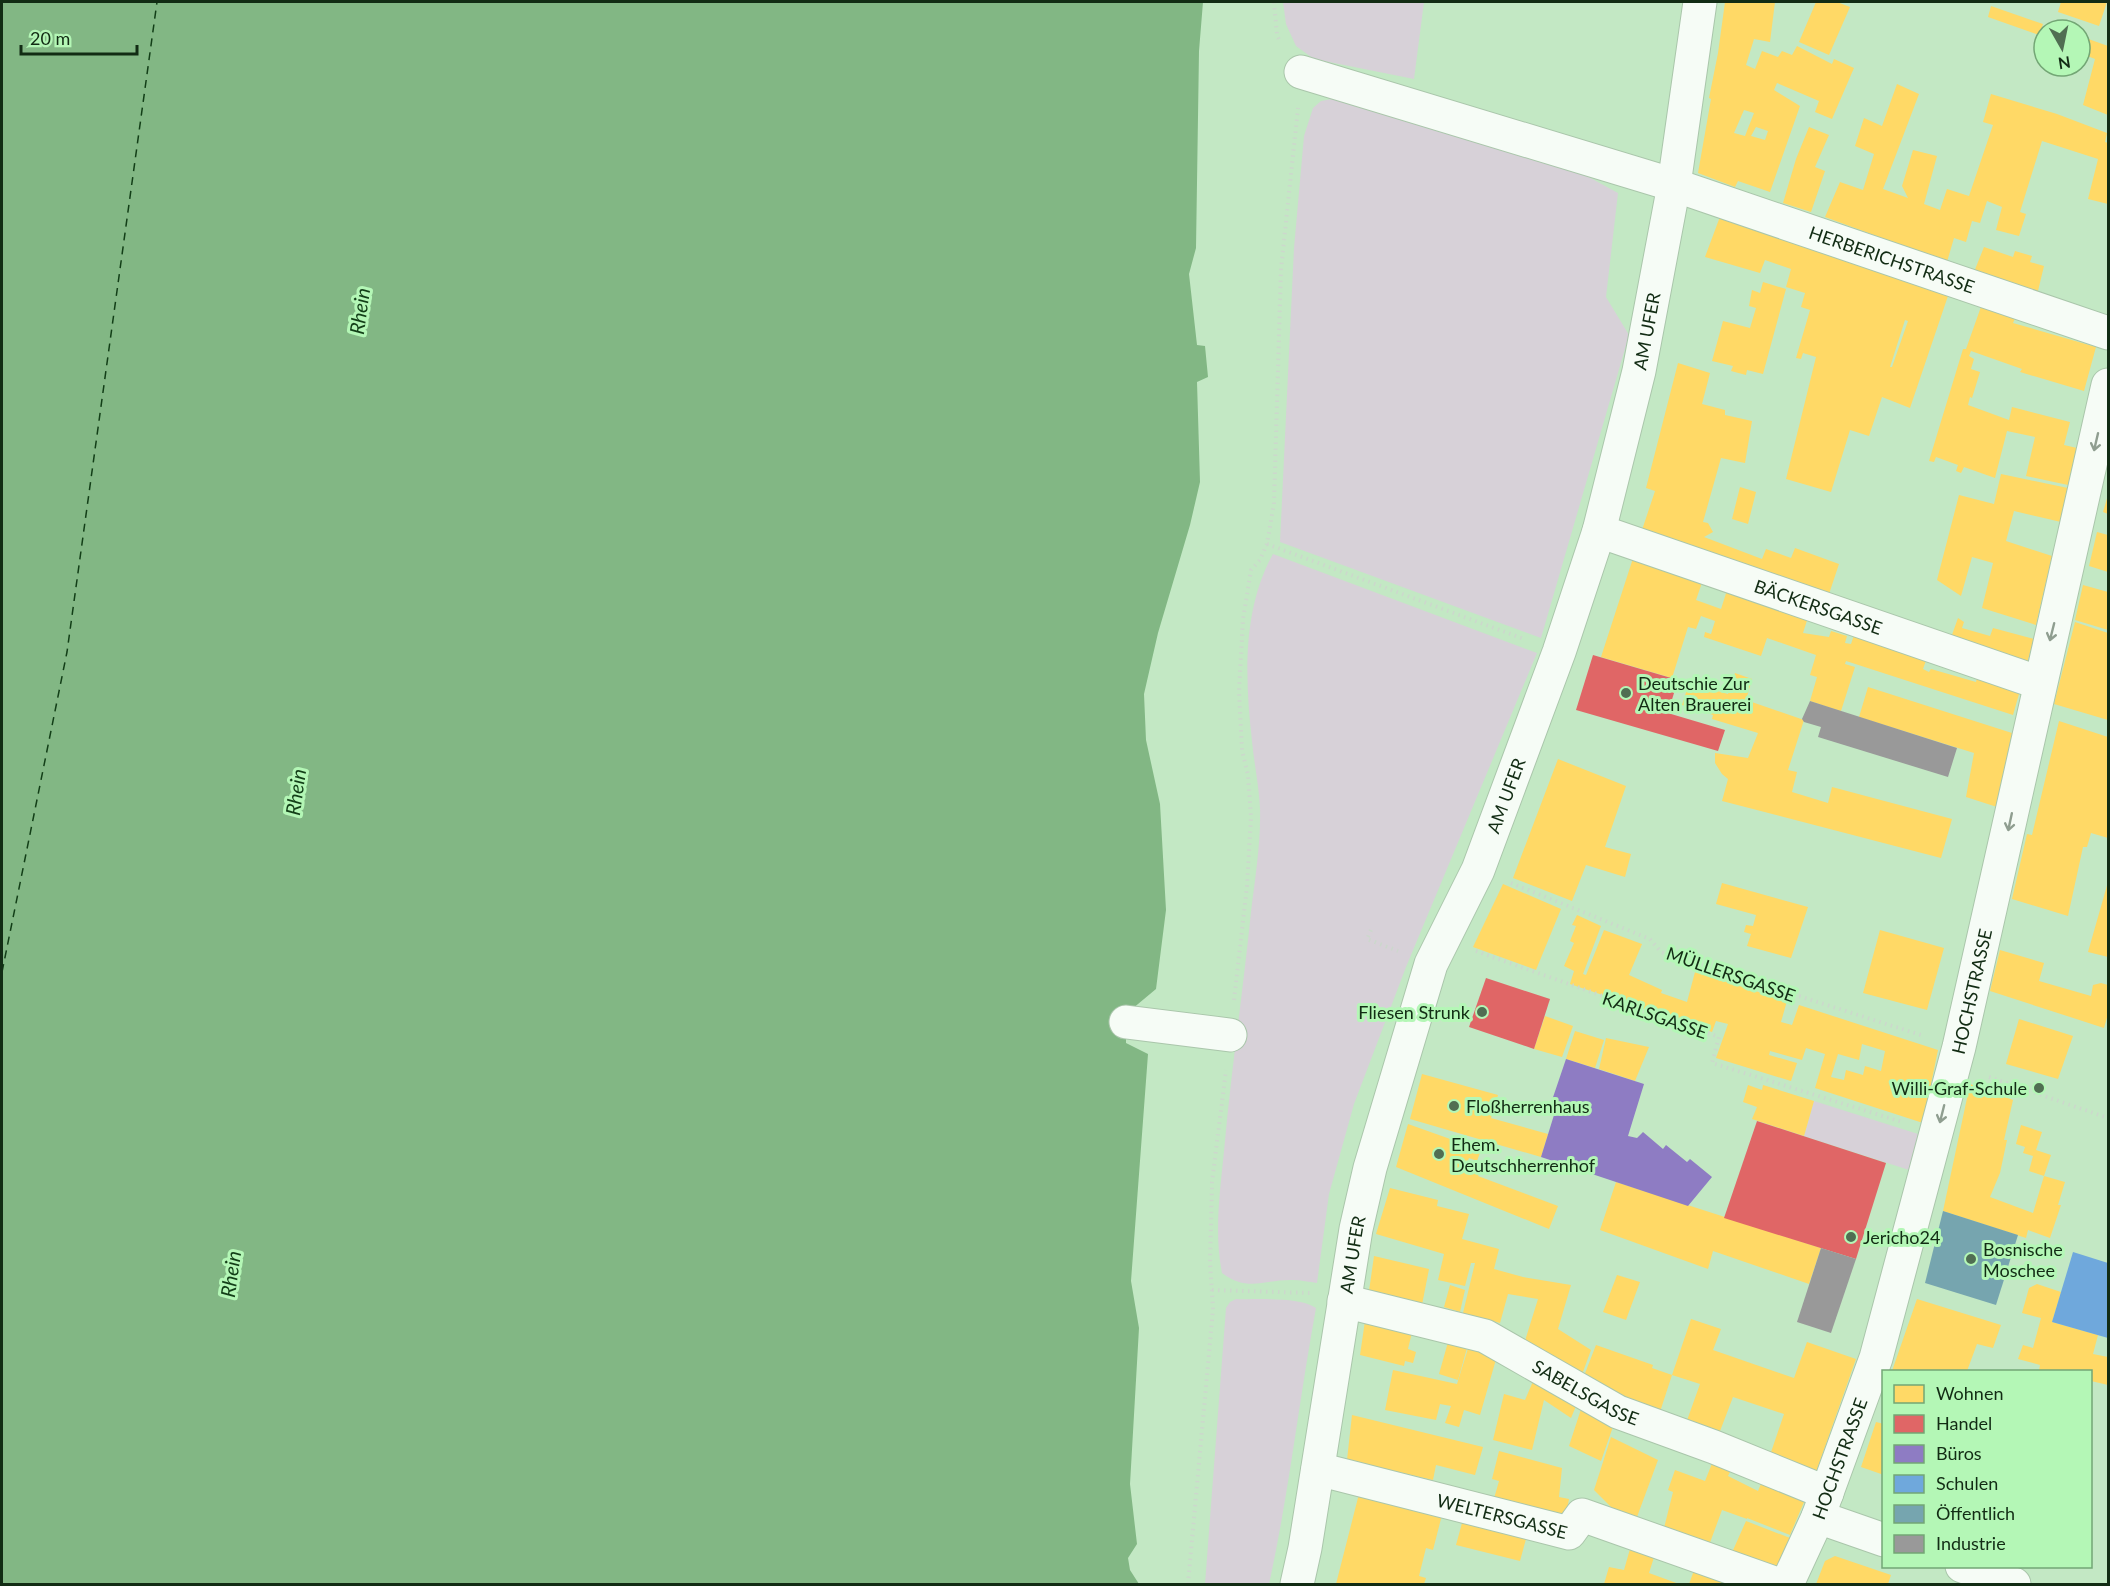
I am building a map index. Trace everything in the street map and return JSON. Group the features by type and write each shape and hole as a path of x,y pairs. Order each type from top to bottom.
{"street":[{"name":"AM UFER","path":"1298,1584 1356,1229 1370,1168 1431,964 1478,870 1559,652 1599,531 1639,371 1674,185 1700,2"},
{"name":"HERBERICHSTRASSE","path":"1301,72 1674,185 2109,333"},
{"name":"HOCHSTRASSE","path":"1787,1584 1822,1505 1876,1358 1937,1134 2109,385"},
{"name":"BÄCKERSGASSE","path":"1599,531 2040,683"},
{"path":"1126,1022 1230,1035"},
{"name":"SABELSGASSE","path":"1344,1301 1485,1336 1618,1412 1714,1447 1882,1539"},
{"name":"WELTERSGASSE","path":"1318,1469 1569,1533 1582,1515 1778,1584"},
{"path":"1968,1568 2014,1584"}],"path":[{"path":"1274,2 1277,35 1286,58 1301,72 1281,269 1275,460"},
{"path":"1267,544 1559,652"},
{"name":"MÜLLERSGASSE","path":"1478,870 1650,939 1661,952 1956,1057 2001,1080 2109,1118"},
{"name":"KARLSGASSE","path":"1444,940 1719,1037 1712,1063 1937,1134"},
{"path":"1212,1290 1310,1293 1344,1301"}],"shaded area":[{"path":"1283,2 1424,2 1414,79 1314,59 1296,46 1286,24"},
{"path":"1332,99 1574,169 1618,193 1606,297 1629,335 1541,638 1280,542 1294,248 1304,136 1313,108 1321,101"},
{"path":"1273,554 1537,653 1406,967 1354,1104 1329,1194 1317,1283 1283,1280 1249,1284 1222,1273 1218,1228 1227,1121 1260,834 1259,800 1248,694 1248,645 1256,598"},
{"path":"1814,1101 1918,1134 1909,1170 1804,1136"},
{"path":"1236,1299 1289,1300 1309,1304 1316,1308 1269,1584 1205,1584 1226,1308"}],"water":[{"name":"Rhein","path":"2,2 1203,2 1199,51 1196,248 1189,274 1197,345 1205,346 1208,377 1197,382 1200,482 1190,525 1158,633 1144,694 1146,740 1160,804 1166,910 1156,989 1126,1014 1126,1043 1148,1054 1131,1281 1139,1328 1130,1484 1137,1544 1128,1558 1130,1570 1139,1584 2,1584"}],"building: Wohnen":[{"path":"1725,2 1775,2 1770,42 1754,39 1746,65 1755,69 1762,51 1778,57 1782,51 1792,55 1797,46 1832,64 1834,59 1854,68 1832,119 1815,112 1819,101 1777,83 1774,90 1800,106 1770,192 1738,181 1735,187 1698,173","holes":["1744,110 1754,113 1745,136 1734,133","1756,127 1768,131 1765,140 1751,136"]},
{"path":"1816,2 1837,2 1850,7 1829,55 1799,42"},
{"path":"2061,2 2107,2 2099,26 2092,24 2092,18 2076,18 2058,12"},
{"path":"1991,6 2032,20 2032,33 1988,17"},
{"path":"2092,40 2108,46 2108,115 2083,105 2090,78 2092,78 2095,59 2092,58"},
{"path":"1897,84 1919,94 1883,189 1908,198 1902,186 1913,150 1937,156 1924,204 1940,210 1947,189 1969,196 1993,125 1983,122 1991,94 2057,114 2107,133 2105,142 2108,143 2108,204 2088,199 2098,159 2042,141 2020,212 2026,214 2019,236 1996,230 2002,207 1987,201 1980,223 1972,221 1966,242 1954,238 1947,262 1825,217 1840,182 1863,190 1874,154 1855,146 1864,118 1882,126"},
{"path":"1809,127 1829,135 1815,167 1825,171 1811,212 1783,203 1796,159"},
{"path":"1721,214 1949,293 1910,408 1882,397 1869,436 1850,430 1831,492 1786,479 1816,357 1803,353 1801,359 1796,358 1810,310 1801,307 1805,293 1786,287 1791,269 1765,260 1760,273 1705,257","holes":["1905,320 1908,321 1892,367 1890,367"]},
{"path":"1984,247 2013,257 2015,251 2032,256 2030,262 2044,266 2037,295 1974,272"},
{"path":"1763,282 1786,289 1763,374 1747,370 1746,375 1731,371 1733,366 1712,361 1723,321 1750,328 1756,308 1749,306 1752,290 1760,293"},
{"path":"1982,304 2016,316 2013,323 2096,347 2084,391 2020,372 2022,369 1971,351 1969,356 1974,359 1971,369 1980,372 1968,405 2009,420 2012,407 2070,422 2064,445 2077,448 2068,485 2026,476 2035,437 2007,431 1995,478 1964,467 1961,473 1956,471 1958,465 1936,457 1934,462 1929,461 1963,349 1966,349"},
{"path":"1678,363 1710,373 1702,404 1725,410 1725,415 1752,421 1745,463 1721,458 1703,522 1708,523 1713,532 1704,537 1762,559 1766,549 1791,558 1795,548 1839,564 1825,606 1639,539 1655,491 1646,488"},
{"path":"2001,474 2068,488 2061,522 2014,511 2006,541 2052,556 2036,625 1982,608 1993,563 1972,557 1961,596 1937,580 1959,495 1994,504"},
{"path":"1740,487 1756,492 1748,524 1732,519"},
{"path":"2108,495 2108,514 2103,512"},
{"path":"2097,532 2108,535 2108,572 2089,566"},
{"path":"1636,549 1705,574 1696,600 1721,609 1729,584 1810,611 1803,633 1829,637 1831,631 1847,636 1845,643 1851,644 1855,632 1928,655 1923,669 1929,672 1931,669 1976,682 1978,674 2021,687 2013,715 1846,661 1845,664 1855,667 1841,711 1828,707 1810,701 1817,677 1810,675 1816,655 1767,638 1761,656 1704,637 1705,632 1711,634 1715,621 1701,616 1696,629 1688,627 1672,678 1601,657"},
{"path":"2083,585 2108,592 2108,630 2075,620"},
{"path":"1958,618 1964,622 1962,628 1990,636 1993,628 2034,639 2025,670 1948,646"},
{"path":"2075,622 2108,633 2108,720 2054,704"},
{"path":"1735,673 1752,679 1746,700 1804,720 1788,770 1797,772 1792,792 1828,803 1832,787 1952,819 1941,858 1722,801 1728,779 1715,763 1715,753 1748,758 1758,733 1712,719 1713,715 1682,705 1689,683 1728,694"},
{"path":"1868,687 2012,733 1997,807 1966,797 1974,753 1859,717"},
{"path":"2059,721 2108,737 2108,838 2091,833 2087,847 2083,847 2068,916 2012,899 2027,834 2032,835"},
{"path":"1558,759 1626,786 1605,847 1631,854 1625,877 1586,865 1572,901 1513,878"},
{"path":"2108,882 2108,957 2088,952"},
{"path":"1722,883 1808,907 1791,958 1747,946 1751,934 1744,932 1746,925 1753,926 1756,915 1716,904"},
{"path":"1503,884 1561,909 1536,970 1473,947"},
{"path":"1577,915 1601,926 1583,974 1586,975 1604,930 1642,944 1629,975 1662,990 1661,993 1687,1002 1695,972 1787,1001 1781,1022 1792,1025 1799,1005 1938,1050 1923,1123 1815,1088 1825,1054 1806,1048 1802,1060 1770,1051 1769,1055 1797,1063 1791,1081 1716,1058 1728,1024 1716,1021 1712,1032 1570,984 1574,971 1564,966 1574,943 1570,941 1576,926 1572,925","holes":["1862,1044 1885,1051 1881,1071 1865,1066 1863,1075 1846,1070 1844,1080 1831,1077 1838,1054 1859,1060"]},
{"path":"1880,930 1944,948 1927,1010 1863,993"},
{"path":"2000,950 2044,963 2039,981 2091,996 2093,985 2101,983 2108,985 2108,1014 2104,1028 1990,991"},
{"path":"1545,1016 1573,1026 1562,1057 1534,1049"},
{"path":"2019,1019 2073,1036 2058,1079 2006,1064"},
{"path":"1575,1031 1604,1040 1595,1068 1566,1059"},
{"path":"1606,1038 1649,1047 1635,1081 1599,1069"},
{"name":"Floßherrenhaus","path":"1422,1074 1498,1095 1491,1118 1548,1134 1541,1157 1410,1119"},
{"path":"1970,1084 2013,1100 2004,1140 2007,1140 2000,1173 1990,1197 2033,1213 2044,1176 2065,1182 2058,1205 2061,1205 2050,1238 2028,1230 2026,1238 1943,1211"},
{"path":"1748,1085 1762,1090 1763,1085 1814,1101 1804,1136 1752,1119 1757,1107 1743,1102"},
{"path":"1408,1124 1481,1150 1477,1161 1469,1158 1466,1165 1481,1171 1478,1176 1558,1206 1549,1229 1396,1167"},
{"path":"2021,1125 2042,1132 2036,1150 2051,1155 2044,1176 2029,1171 2033,1156 2023,1153 2025,1147 2016,1144"},
{"path":"1616,1182 1821,1248 1809,1284 1713,1251 1708,1269 1600,1230"},
{"path":"1390,1188 1438,1200 1437,1206 1469,1214 1462,1239 1499,1249 1494,1269 1523,1277 1571,1285 1558,1329 1591,1350 1580,1380 1524,1344 1538,1299 1508,1294 1500,1323 1463,1313 1475,1263 1471,1263 1465,1286 1438,1280 1444,1254 1376,1234"},
{"path":"1374,1256 1429,1269 1421,1310 1368,1298"},
{"path":"1617,1275 1640,1282 1626,1320 1603,1312"},
{"path":"2037,1284 2061,1292 2052,1322 2098,1335 2093,1354 2108,1357 2108,1385 2092,1381 2092,1370 2039,1370 2040,1365 2018,1359 2023,1345 2033,1348 2041,1318 2022,1313 2029,1288"},
{"path":"1450,1285 1465,1290 1460,1312 1444,1307"},
{"path":"1917,1299 2001,1325 1993,1348 1977,1344 1967,1370 1892,1370"},
{"path":"1366,1314 1414,1324 1408,1349 1416,1352 1413,1363 1405,1361 1404,1366 1360,1355"},
{"path":"1691,1319 1721,1329 1713,1350 1794,1378 1807,1342 1856,1359 1814,1478 1768,1461 1784,1414 1733,1397 1717,1439 1685,1426 1700,1384 1672,1375"},
{"path":"1471,1339 1499,1349 1480,1415 1464,1410 1459,1427 1445,1423 1451,1406 1440,1404 1436,1420 1385,1410 1393,1370 1457,1384"},
{"path":"1448,1342 1467,1348 1458,1380 1439,1374"},
{"path":"1596,1345 1653,1365 1652,1368 1672,1375 1658,1418 1582,1381"},
{"path":"1537,1372 1579,1399 1571,1418 1544,1400 1532,1450 1493,1440 1504,1394 1525,1400"},
{"path":"1583,1403 1616,1418 1601,1461 1569,1446"},
{"path":"1352,1415 1483,1447 1475,1475 1436,1465 1433,1480 1347,1460"},
{"path":"1876,1422 1882,1424 1882,1474 1861,1467"},
{"path":"1611,1437 1658,1460 1637,1517 1613,1509 1594,1490"},
{"path":"1499,1451 1562,1468 1559,1497 1569,1499 1565,1520 1493,1502 1499,1481 1492,1479"},
{"path":"1715,1456 1734,1464 1728,1476 1758,1491 1764,1477 1807,1495 1790,1535 1722,1510 1708,1548 1663,1532 1673,1492 1668,1490 1675,1470 1705,1481"},
{"path":"1361,1486 1444,1507 1433,1550 1426,1548 1419,1576 1426,1578 1424,1584 1336,1584"},
{"path":"1465,1512 1529,1528 1520,1561 1456,1545"},
{"path":"1746,1521 1790,1538 1775,1572 1730,1557"},
{"path":"1632,1542 1656,1551 1649,1573 1679,1584 1604,1584 1609,1567 1624,1570"},
{"path":"1835,1556 1891,1575 1888,1584 1816,1584 1825,1561"},
{"path":"1696,1565 1750,1584 1689,1584"}],"building: Handel":[{"path":"1593,655 1678,680 1670,706 1662,704 1661,711 1725,730 1718,751 1576,710"},
{"path":"1486,978 1550,999 1534,1049 1469,1027"},
{"path":"1757,1121 1886,1163 1856,1259 1724,1218"}],"building: Büros":[{"path":"1566,1059 1644,1084 1628,1136 1637,1138 1643,1132 1663,1149 1666,1145 1687,1162 1690,1159 1712,1177 1688,1206 1541,1157 1554,1115 1548,1112"}],"building: Schulen":[{"path":"2073,1252 2108,1263 2108,1338 2052,1322"}],"building: Öffentlich":[{"name":"Bosnische Moschee","path":"1943,1211 2018,1235 1996,1305 1925,1283"}],"building: Industrie":[{"path":"1810,701 1957,748 1948,777 1818,737 1821,727 1804,722 1802,719"},
{"path":"1821,1248 1856,1259 1831,1333 1797,1322"}],"ferry route":[{"path":"2,972 67,652 157,2"}],"place":[{"name":"Deutschie Zur Alten Brauerei","path":"1626,693"},
{"name":"Fliesen Strunk","path":"1482,1012"},
{"name":"Willi-Graf-Schule","path":"2039,1088"},
{"name":"Floßherrenhaus","path":"1454,1106"},
{"name":"Ehem. Deutschherrenhof","path":"1439,1154"},
{"name":"Jericho24","path":"1851,1237"},
{"name":"Bosnische Moschee","path":"1971,1259"}]}
